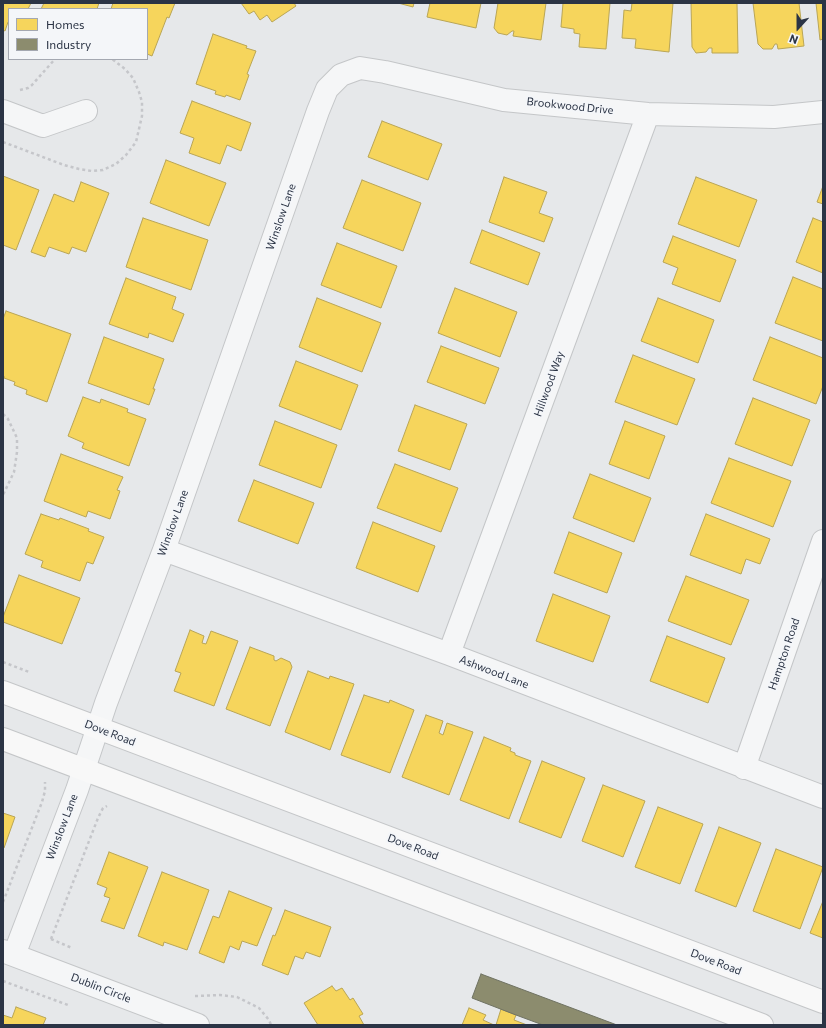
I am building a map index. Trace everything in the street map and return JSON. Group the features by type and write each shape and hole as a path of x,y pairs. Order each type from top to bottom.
{"main road":[{"name":"Dove Road","path":"3,692 823,1002"},
{"path":"3,739 762,1025"}],"street":[{"name":"Brookwood Drive","path":"327,89 341,75 360,68 385,72 504,100 648,114 774,117 823,112"},
{"name":"Winslow Lane","path":"9,953 24,928 164,550 310,133 327,89"},
{"path":"3,111 43,126 86,111"},
{"name":"Hillwood Way","path":"449,654 648,114"},
{"name":"Hampton Road","path":"744,768 823,541"},
{"name":"Ashwood Lane","path":"164,550 449,654 823,797"},
{"name":"Dublin Circle","path":"9,953 198,1025"}],"path":[{"path":"16,90 28,88 54,60"},
{"path":"3,414 8,419 16,438 17,452 14,472 3,495"},
{"path":"3,902 42,802 46,781 41,776"},
{"path":"51,939 98,818 103,808 111,804"},
{"path":"24,928 73,948"},
{"path":"3,981 70,1006"},
{"path":"194,996 220,995 238,997 259,1008 269,1020 271,1025"}],"building: Homes":[{"path":"3,3 31,3 28,8 8,8 8,22 5,31 3,30"},
{"path":"44,3 99,3 97,8 42,8"},
{"path":"113,3 175,3 169,18 167,17 152,56 148,54 148,8 111,8"},
{"path":"241,3 294,3 296,6 272,22 267,15 260,20 254,11 249,14"},
{"path":"398,3 414,3 413,7"},
{"path":"430,3 481,3 476,28 427,17"},
{"path":"498,3 546,3 541,40 513,36 514,31 507,35 498,33 494,28"},
{"path":"563,3 610,3 606,49 579,47 580,34 574,33 574,29 561,27"},
{"path":"632,3 673,3 669,52 635,48 636,39 622,38 624,10 631,11"},
{"path":"691,3 737,3 738,53 712,53 712,48 709,48 706,52 696,53 692,47"},
{"path":"753,3 799,3 804,46 778,49 777,44 775,44 772,49 763,49 758,44"},
{"path":"816,3 823,3 823,39 820,40"},
{"path":"213,34 247,46 246,48 256,51 247,74 249,75 240,100 226,95 225,97 215,94 216,91 196,84"},
{"path":"192,101 251,123 241,151 227,145 220,164 189,153 194,138 180,133"},
{"path":"382,121 442,144 428,180 368,157"},
{"path":"166,160 226,183 209,226 150,203"},
{"path":"3,176 39,190 16,250 3,245"},
{"path":"504,177 547,192 539,213 553,218 544,242 489,222"},
{"path":"696,177 757,200 739,247 678,224"},
{"path":"362,180 421,203 403,251 343,228"},
{"path":"81,182 109,193 86,252 72,247 69,254 49,247 45,257 31,252 54,194 74,202"},
{"path":"823,186 823,204 817,202"},
{"path":"143,218 208,240 191,290 126,267"},
{"path":"813,218 823,222 823,273 796,262"},
{"path":"482,230 540,253 528,285 470,263"},
{"path":"673,236 736,260 720,302 672,284 678,268 663,262"},
{"path":"337,243 397,266 381,308 321,285"},
{"path":"793,277 823,289 823,341 775,323"},
{"path":"126,278 176,297 172,309 184,314 173,342 149,333 148,338 109,324"},
{"path":"455,288 517,312 500,357 438,333"},
{"path":"317,298 381,323 362,372 299,347"},
{"path":"658,298 714,320 698,363 641,341"},
{"path":"6,311 71,334 47,402 26,394 27,390 14,385 15,382 4,378 3,376 3,319"},
{"path":"104,337 164,359 149,405 88,383"},
{"path":"770,337 823,358 823,386 816,404 753,380"},
{"path":"441,346 499,368 485,404 427,382"},
{"path":"633,355 695,379 677,425 615,402"},
{"path":"296,361 358,385 341,430 279,406"},
{"path":"83,397 100,403 101,399 128,409 127,412 146,419 129,466 82,448 84,443 68,436"},
{"path":"753,398 810,420 792,466 735,444"},
{"path":"415,405 467,424 450,470 398,451"},
{"path":"275,421 337,445 321,488 259,465"},
{"path":"625,421 665,436 649,479 609,464"},
{"path":"61,454 123,477 117,490 120,491 110,519 88,511 86,517 44,501"},
{"path":"729,458 791,481 773,527 711,503"},
{"path":"395,464 458,488 441,532 377,508"},
{"path":"590,474 651,498 634,542 573,518"},
{"path":"254,480 314,503 298,544 238,521"},
{"path":"41,514 59,520 60,518 89,529 88,531 104,537 93,564 87,562 80,581 41,567 43,561 25,554"},
{"path":"706,514 770,539 760,564 746,559 741,574 690,555"},
{"path":"373,522 435,546 418,592 356,568"},
{"path":"569,532 622,553 607,593 554,573"},
{"path":"19,575 80,598 62,644 3,622 3,617"},
{"path":"686,576 749,600 731,645 668,621"},
{"path":"553,594 610,616 593,662 536,641"},
{"path":"190,630 204,636 202,643 206,644 211,631 238,641 214,706 174,691 181,673 175,671"},
{"path":"667,636 725,658 708,703 650,681"},
{"path":"250,647 274,656 274,660 276,661 281,658 290,662 292,667 270,726 226,709"},
{"path":"308,671 329,679 330,676 354,684 330,750 285,732"},
{"path":"364,695 389,703 390,700 414,710 390,773 341,755"},
{"path":"426,715 443,721 439,733 443,735 447,723 473,732 449,795 402,777"},
{"path":"484,737 511,748 510,751 515,753 515,755 531,761 509,819 460,800"},
{"path":"542,761 585,778 561,838 519,822"},
{"path":"603,785 645,801 623,857 582,841"},
{"path":"658,807 703,824 680,884 635,867"},
{"path":"3,813 15,817 4,848 3,847"},
{"path":"719,827 761,843 736,907 695,891"},
{"path":"776,849 823,867 800,929 753,911"},
{"path":"109,852 148,867 124,929 101,921 110,898 104,896 107,888 97,884"},
{"path":"162,872 209,890 187,950 164,942 163,946 138,936"},
{"path":"229,891 272,908 257,946 242,941 239,950 230,946 224,963 199,953 213,916 219,918"},
{"path":"823,901 823,938 810,933"},
{"path":"285,910 331,927 320,957 306,952 303,959 295,956 288,975 262,965 273,935 275,936"},
{"path":"332,986 336,991 342,988 350,1000 353,998 363,1014 359,1016 364,1025 318,1025 304,1003"},
{"path":"16,1007 46,1018 43,1025 3,1025 3,1015 12,1018"},
{"path":"469,1008 486,1015 483,1020 494,1025 462,1025"},
{"path":"501,1009 516,1015 514,1020 527,1025 496,1025"}],"building: Industry":[{"path":"481,974 617,1025 543,1025 516,1015 472,998"}]}
